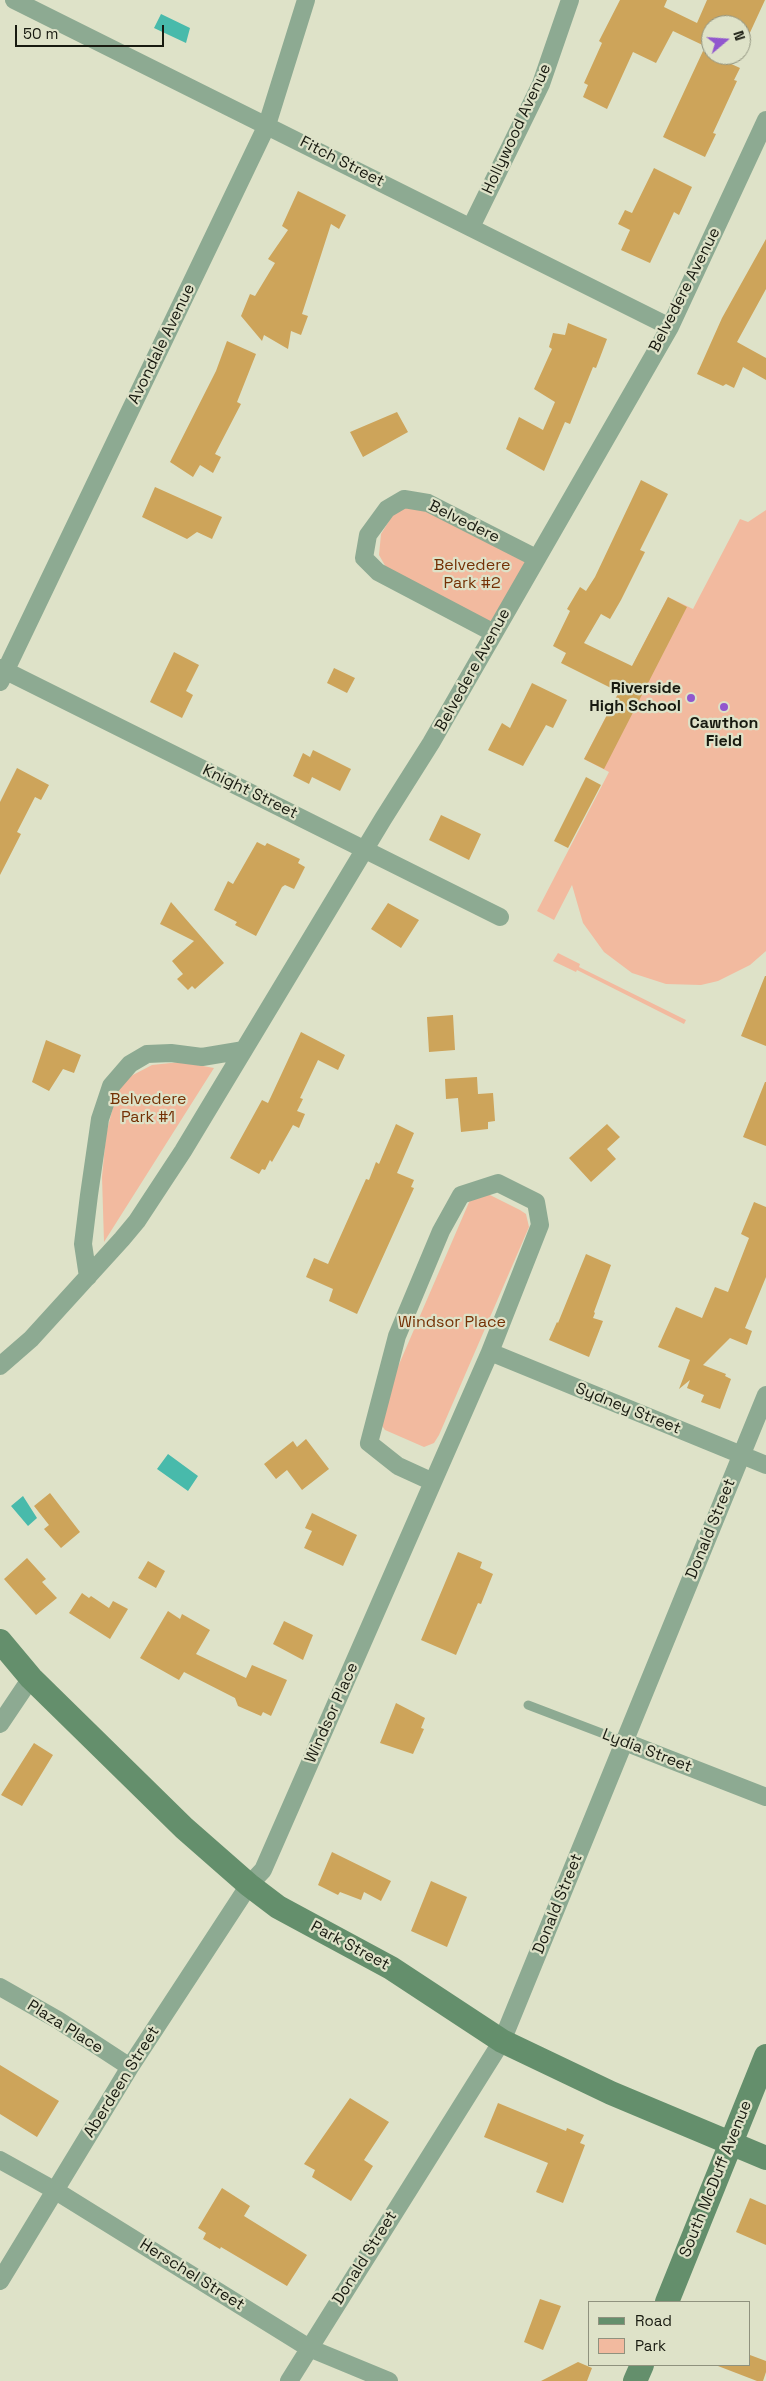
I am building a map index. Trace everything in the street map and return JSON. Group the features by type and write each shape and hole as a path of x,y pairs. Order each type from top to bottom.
{"street":[{"name":"Fitch Street","path":"14,0 670,326"},
{"name":"Avondale Avenue","path":"2,674 267,125 306,0"},
{"name":"Hollywood Avenue","path":"471,228 541,84 570,0"},
{"name":"Belvedere Avenue","path":"0,1366 31,1339 137,1221 183,1151 365,849 431,744 670,326 766,120"},
{"name":"Belvedere","path":"494,633 378,572 364,558 368,535 387,509 404,499 428,503 536,558"},
{"name":"Knight Street","path":"2,674 365,849 500,917"},
{"path":"88,1277 83,1244 100,1118 111,1086 130,1064 146,1054 171,1053 202,1057 244,1050"},
{"name":"Windsor Place","path":"249,1885 263,1870 434,1482 490,1352 540,1225 536,1202 498,1183 461,1195 441,1231 397,1336 369,1442 398,1466 434,1482"},
{"name":"Sydney Street","path":"490,1352 766,1465"},
{"name":"Donald Street","path":"289,2381 502,2041 766,1395"},
{"name":"Park Street","path":"0,1641 31,1678 184,1828 249,1885 278,1907 391,1968 502,2041 611,2093 766,2158"},
{"path":"0,1724 31,1678"},
{"name":"Lydia Street","path":"624,1742 766,1797"},
{"name":"Aberdeen Street","path":"0,2281 130,2067 249,1885"},
{"name":"Plaza Place","path":"0,1987 58,2020 130,2067"},
{"name":"South McDuff Avenue","path":"667,2301 766,2056"},
{"name":"Herschel Street","path":"0,2160 56,2191 309,2348 390,2381"},
{"path":"635,2381 642,2366"}],"lane":[{"name":"Lydia Street","path":"528,1705 624,1742"}],"green space":[{"name":"Belvedere Park #2","path":"409,505 437,513 526,561 488,628 387,569 379,555 381,534 394,513"},
{"path":"766,510 766,951 750,965 718,981 701,985 666,984 632,973 604,952 583,923 572,885 554,920 537,911 609,772 584,759 668,597 693,609 740,519 748,522"},
{"path":"558,953 580,964 579,967 686,1020 684,1024 577,970 576,972 553,961"},
{"name":"Belvedere Park #1","path":"180,1062 214,1068 104,1242 102,1177 106,1134 117,1092 129,1077 152,1065"},
{"name":"Windsor Place","path":"482,1194 490,1195 526,1214 529,1227 439,1435 434,1443 424,1447 385,1430 380,1423 381,1406 470,1200"}],"water":[{"path":"161,14 190,28 186,43 154,28"},
{"path":"168,1454 198,1476 188,1491 157,1469"},
{"path":"23,1496 37,1518 28,1526 11,1506"}],"building":[{"path":"620,0 667,0 664,7 697,23 707,0 765,0 751,30 751,15 701,15 701,44 673,31 656,63 633,52 607,109 583,97 588,85 584,83 602,43 599,41"},
{"path":"701,55 701,65 733,65 740,68 734,80 737,81 713,133 716,134 705,157 663,137"},
{"path":"654,168 692,187 679,215 674,212 650,263 621,250 630,230 618,224 625,210 632,213"},
{"path":"298,191 346,215 339,229 331,224 302,314 308,316 301,335 291,331 288,349 264,335 262,341 241,316 250,294 255,296 275,263 268,259 288,230 282,226"},
{"path":"766,239 766,289 737,342 766,358 766,380 743,367 734,388 726,384 723,386 697,374 722,318"},
{"path":"568,323 607,339 596,368 593,367 570,424 565,422 544,471 506,449 519,417 543,430 555,402 534,389 552,349 549,347 553,333 565,335"},
{"path":"227,341 256,354 237,402 241,404 215,454 221,457 213,473 200,465 193,477 170,462 216,371"},
{"path":"397,412 408,432 363,457 350,432"},
{"path":"641,480 668,494 640,550 645,552 621,600 610,619 601,614 584,643 632,666 668,597 687,607 604,769 584,759 619,692 561,663 566,653 553,646 570,611 567,609 580,587 586,591 595,577"},
{"path":"155,487 222,517 212,539 197,532 187,539 142,517"},
{"path":"174,652 199,665 186,691 193,695 182,718 150,702"},
{"path":"334,668 355,678 347,693 327,683"},
{"path":"532,683 567,700 553,728 546,725 523,766 488,750 502,723 510,728"},
{"path":"313,750 351,769 340,791 312,777 309,784 293,776 303,753 310,757"},
{"path":"17,768 49,785 41,800 35,797 17,832 21,834 0,875 0,802"},
{"path":"586,777 601,785 568,848 554,841"},
{"path":"441,815 481,834 469,860 429,840"},
{"path":"257,842 265,846 267,843 300,859 298,863 305,867 294,889 285,885 282,887 256,936 235,925 237,922 214,910 228,881 233,884"},
{"path":"171,902 224,963 195,989 192,986 188,990 177,979 183,974 172,961 194,941 160,924"},
{"path":"388,903 419,920 401,948 371,929"},
{"path":"766,976 766,1046 741,1036"},
{"path":"453,1015 455,1050 429,1052 427,1017"},
{"path":"301,1032 345,1055 338,1070 318,1060 300,1098 303,1099 297,1111 305,1114 299,1128 293,1125 272,1162 270,1160 265,1170 262,1169 259,1174 230,1158 262,1100 268,1103"},
{"path":"46,1040 81,1055 74,1073 63,1069 49,1091 32,1082"},
{"path":"477,1077 478,1094 493,1093 495,1121 488,1122 488,1129 461,1132 458,1098 446,1099 445,1079"},
{"path":"766,1082 766,1146 743,1137"},
{"path":"396,1124 414,1133 397,1173 414,1180 411,1187 414,1188 357,1314 329,1301 333,1289 306,1277 314,1258 328,1264 366,1179 369,1180 376,1162 379,1164"},
{"path":"607,1124 620,1137 607,1149 616,1159 591,1182 569,1158"},
{"path":"754,1202 766,1207 766,1277 745,1328 752,1331 747,1345 730,1338 703,1365 726,1374 725,1376 731,1379 720,1409 701,1402 704,1395 687,1388 690,1380 679,1389 690,1360 658,1347 676,1307 702,1318 715,1287 728,1292 749,1238 741,1234"},
{"path":"586,1254 611,1265 594,1312 593,1318 603,1321 589,1357 549,1340 558,1323"},
{"path":"306,1439 329,1469 302,1490 287,1470 276,1479 264,1464 293,1441 297,1447"},
{"path":"50,1493 80,1532 61,1548 44,1529 49,1525 34,1506"},
{"path":"312,1513 357,1535 343,1566 304,1548 312,1531 305,1528"},
{"path":"458,1552 482,1562 480,1568 493,1574 481,1604 478,1603 456,1655 421,1640"},
{"path":"27,1558 46,1579 42,1582 57,1598 36,1615 4,1579"},
{"path":"148,1561 165,1571 156,1588 138,1578"},
{"path":"82,1593 89,1598 91,1596 109,1608 113,1601 128,1609 110,1639 69,1613"},
{"path":"168,1611 180,1619 182,1614 210,1630 196,1654 246,1678 252,1665 287,1680 271,1716 263,1712 261,1716 238,1706 235,1698 184,1672 179,1680 140,1658"},
{"path":"284,1621 313,1635 303,1660 273,1644"},
{"path":"396,1703 425,1718 421,1728 424,1729 413,1754 380,1743"},
{"path":"34,1743 53,1755 22,1806 1,1795"},
{"path":"332,1852 391,1881 381,1901 364,1892 361,1900 340,1892 338,1895 318,1885"},
{"path":"431,1881 467,1897 447,1947 411,1931"},
{"path":"0,2065 59,2101 37,2137 0,2114"},
{"path":"350,2098 389,2122 364,2160 373,2166 351,2201 312,2177 315,2170 304,2164"},
{"path":"498,2103 566,2131 567,2128 584,2135 580,2143 585,2145 563,2203 536,2192 548,2163 484,2137"},
{"path":"222,2188 250,2206 244,2216 307,2255 287,2286 221,2247 220,2249 203,2239 206,2233 198,2228"},
{"path":"750,2198 766,2205 766,2245 736,2232"},
{"path":"540,2299 561,2306 543,2350 524,2342"},
{"path":"751,2355 766,2361 766,2372 763,2381 757,2381 718,2366 751,2366"},
{"path":"578,2362 592,2368 587,2381 541,2381"}],"place":[{"name":"Riverside High School","path":"691,698"},
{"name":"Cawthon Field","path":"724,707"}]}
